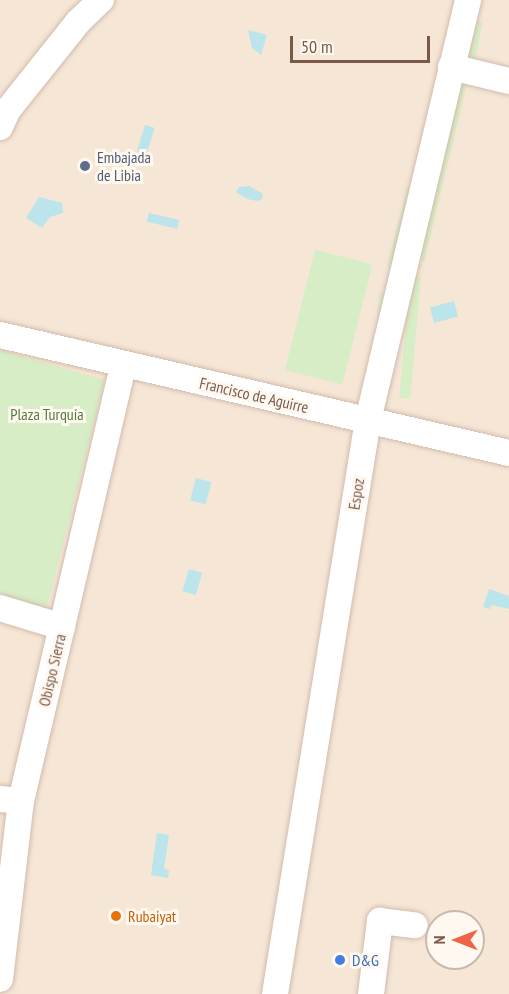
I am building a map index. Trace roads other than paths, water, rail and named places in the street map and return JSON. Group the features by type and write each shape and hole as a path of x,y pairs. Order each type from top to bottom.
{"street":[{"path":"0,127 7,111 57,49 101,0"},
{"name":"Espoz","path":"275,994 368,420 468,0"},
{"path":"451,67 509,81"},
{"name":"Francisco de Aguirre","path":"0,335 509,453"},
{"name":"Obispo Sierra","path":"0,979 11,800 62,627 123,365"},
{"path":"0,608 62,627"},
{"path":"371,994 380,921 415,926"}],"water":[{"path":"248,30 267,35 261,55 252,48"},
{"path":"145,125 155,128 143,165 134,162"},
{"path":"249,186 262,193 263,198 258,201 247,199 236,192 239,187"},
{"path":"39,197 62,203 63,213 50,217 42,228 26,218"},
{"path":"149,213 179,220 177,229 147,222"},
{"path":"454,301 458,316 434,323 430,307"},
{"path":"196,478 211,482 206,504 190,500"},
{"path":"189,569 202,573 196,595 182,591"},
{"path":"489,589 509,596 509,609 492,605 490,609 483,607"},
{"path":"157,833 169,835 164,869 169,870 168,878 151,875"}],"place":[{"name":"Embajada de Libia","path":"85,166"},
{"name":"Rubaiyat","path":"116,916"},
{"name":"D&G","path":"340,960"}],"park label":[{"name":"Plaza Turquía","path":"47,414"}]}
